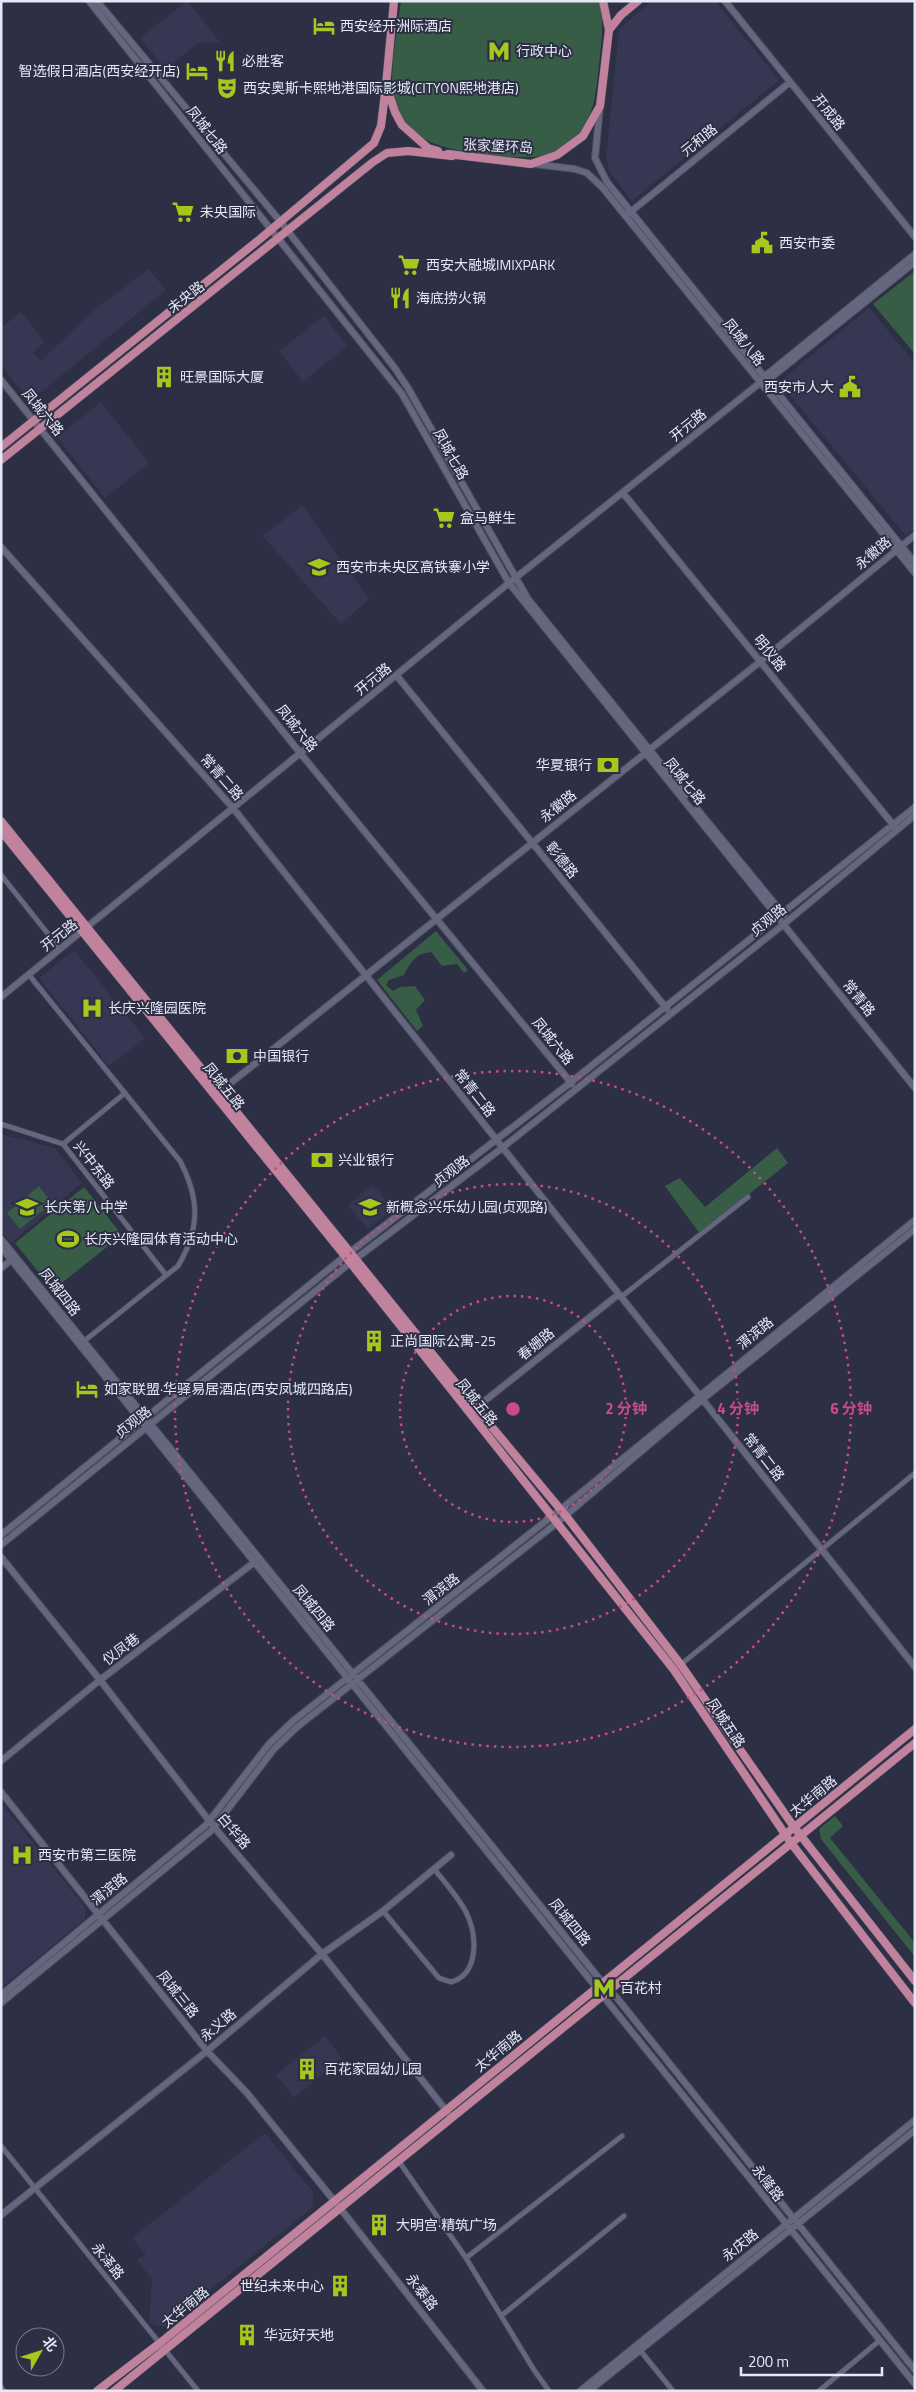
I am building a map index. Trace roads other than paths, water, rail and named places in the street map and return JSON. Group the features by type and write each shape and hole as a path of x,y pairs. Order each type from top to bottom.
{"main road":[{"name":"张家堡环岛","path":"394,1 386,86 395,112 402,125 428,148 452,156 531,164 557,155 583,136 600,106 608,30 603,1"},
{"path":"608,30 622,14 638,1"},
{"name":"未央路","path":"1,447 270,230 374,143 381,126 386,86"},
{"name":"未央路","path":"1,460 373,162 387,153 408,151 452,156"},
{"name":"凤城五路","path":"1,821 85,930"},
{"name":"凤城五路","path":"1,831 85,930 351,1257 564,1512 794,1827 915,1981"},
{"name":"凤城五路","path":"351,1257 469,1413 677,1667 791,1843 915,2003"},
{"name":"太华南路","path":"114,2391 163,2346 334,2201 915,1729"},
{"name":"太华南路","path":"97,2391 163,2346 340,2208 915,1743"}],"street":[{"name":"凤城七路","path":"89,1 402,394 512,581 786,922"},
{"name":"凤城七路","path":"97,1 280,221 408,388 512,581"},
{"name":"开成路","path":"725,1 789,83 915,237"},
{"name":"元和路","path":"628,214 789,83"},
{"name":"凤城八路","path":"600,106 595,158 607,182 628,214"},
{"name":"凤城八路","path":"531,164 576,169 586,173 628,214 765,380 899,548 915,573"},
{"name":"开元路","path":"765,380 915,254"},
{"name":"开元路","path":"1,996 85,930 512,581 915,262"},
{"name":"凤城六路","path":"1,380 301,754 576,1089"},
{"name":"明仪路","path":"623,493 895,827"},
{"name":"永徽路","path":"218,1094 761,661 915,535"},
{"name":"常青二路","path":"1,547 233,808 701,1397 820,1550 915,1667"},
{"name":"凤城八路","path":"899,548 915,563"},
{"name":"彰德路","path":"397,676 670,1013"},
{"name":"贞观路","path":"1,1545 149,1426 351,1257 502,1148 786,922 895,827 915,807"},
{"name":"贞观路","path":"1,1535 146,1417 351,1257 780,915 895,827 915,816"},
{"path":"1,876 60,949"},
{"name":"常青路","path":"786,922 915,1088"},
{"path":"29,975 180,1161 190,1178 194,1195 194,1224 187,1250 178,1266 83,1342"},
{"path":"63,1144 125,1093"},
{"name":"兴中东路","path":"1,1124 63,1144 166,1275"},
{"path":"620,1295 748,1197"},
{"name":"渭滨路","path":"1,2003 102,1920 212,1824 269,1744 292,1721 353,1679 564,1512 915,1220"},
{"name":"渭滨路","path":"701,1397 915,1229"},
{"name":"凤城四路","path":"1,1239 140,1422 149,1426"},
{"name":"凤城四路","path":"1,1247 14,1258 146,1417 149,1426 256,1561 414,1752 599,1985 603,1996"},
{"path":"1,1268 14,1258"},
{"name":"春姗路","path":"469,1413 620,1295"},
{"path":"677,1667 914,1474"},
{"name":"白华路","path":"1,1557 212,1824 322,1954 452,2117"},
{"name":"仪凤巷","path":"1,1761 100,1680 256,1561"},
{"name":"凤城三路","path":"1,1792 208,2051 247,2093 340,2208"},
{"name":"渭滨路","path":"1,1995 97,1914 212,1824"},
{"name":"永义路","path":"1,2215 208,2051 322,1954 383,1910 451,1855"},
{"path":"383,1910 439,1978 451,1982 465,1975 473,1958 471,1927 466,1912 434,1869"},
{"name":"凤城四路","path":"599,1985 610,1990"},
{"name":"永隆路","path":"610,1990 915,2370"},
{"name":"永隆路","path":"603,1996 787,2228 915,2384"},
{"name":"永庆路","path":"795,2222 915,2120"},
{"name":"永庆路","path":"580,2391 915,2130"},
{"path":"466,2258 622,2136"},
{"name":"永泽路","path":"1,2146 198,2391"},
{"path":"398,2160 466,2258 549,2391"},
{"name":"永泰路","path":"340,2208 483,2391"},
{"path":"501,2316 624,2216"},
{"path":"819,2391 879,2341"},
{"path":"638,2347 673,2391"},
{"name":"永庆路","path":"589,2391 638,2347"},
{"path":"1,2387 4,2391"}],"place":[{"name":"西安经开洲际酒店","path":"324,26"},
{"name":"行政中心","path":"499,51"},
{"name":"必胜客","path":"225,61"},
{"name":"智选假日酒店(西安经开店)","path":"197,71"},
{"name":"西安奥斯卡熙地港国际影城(CITYON熙地港店)","path":"227,88"},
{"name":"未央国际","path":"183,212"},
{"name":"西安市委","path":"762,243"},
{"name":"西安大融城IMIXPARK","path":"409,265"},
{"name":"海底捞火锅","path":"400,298"},
{"name":"旺景国际大厦","path":"164,377"},
{"name":"西安市人大","path":"850,387"},
{"name":"盒马鲜生","path":"444,518"},
{"name":"西安市未央区高铁寨小学","path":"319,567"},
{"name":"华夏银行","path":"608,765"},
{"name":"长庆兴隆园医院","path":"92,1008"},
{"name":"中国银行","path":"237,1056"},
{"name":"兴业银行","path":"322,1160"},
{"name":"长庆第八中学","path":"27,1207"},
{"name":"新概念兴乐幼儿园(贞观路)","path":"370,1207"},
{"name":"长庆兴隆园体育活动中心","path":"68,1239"},
{"name":"正尚国际公寓-25","path":"374,1341"},
{"name":"如家联盟·华驿易居酒店(西安凤城四路店)","path":"87,1389"},
{"name":"西安市第三医院","path":"22,1855"},
{"name":"百花村","path":"604,1988"},
{"name":"百花家园幼儿园","path":"307,2069"},
{"name":"大明宫·精筑广场","path":"379,2225"},
{"name":"世纪未来中心","path":"340,2286"},
{"name":"华远好天地","path":"247,2335"}]}
